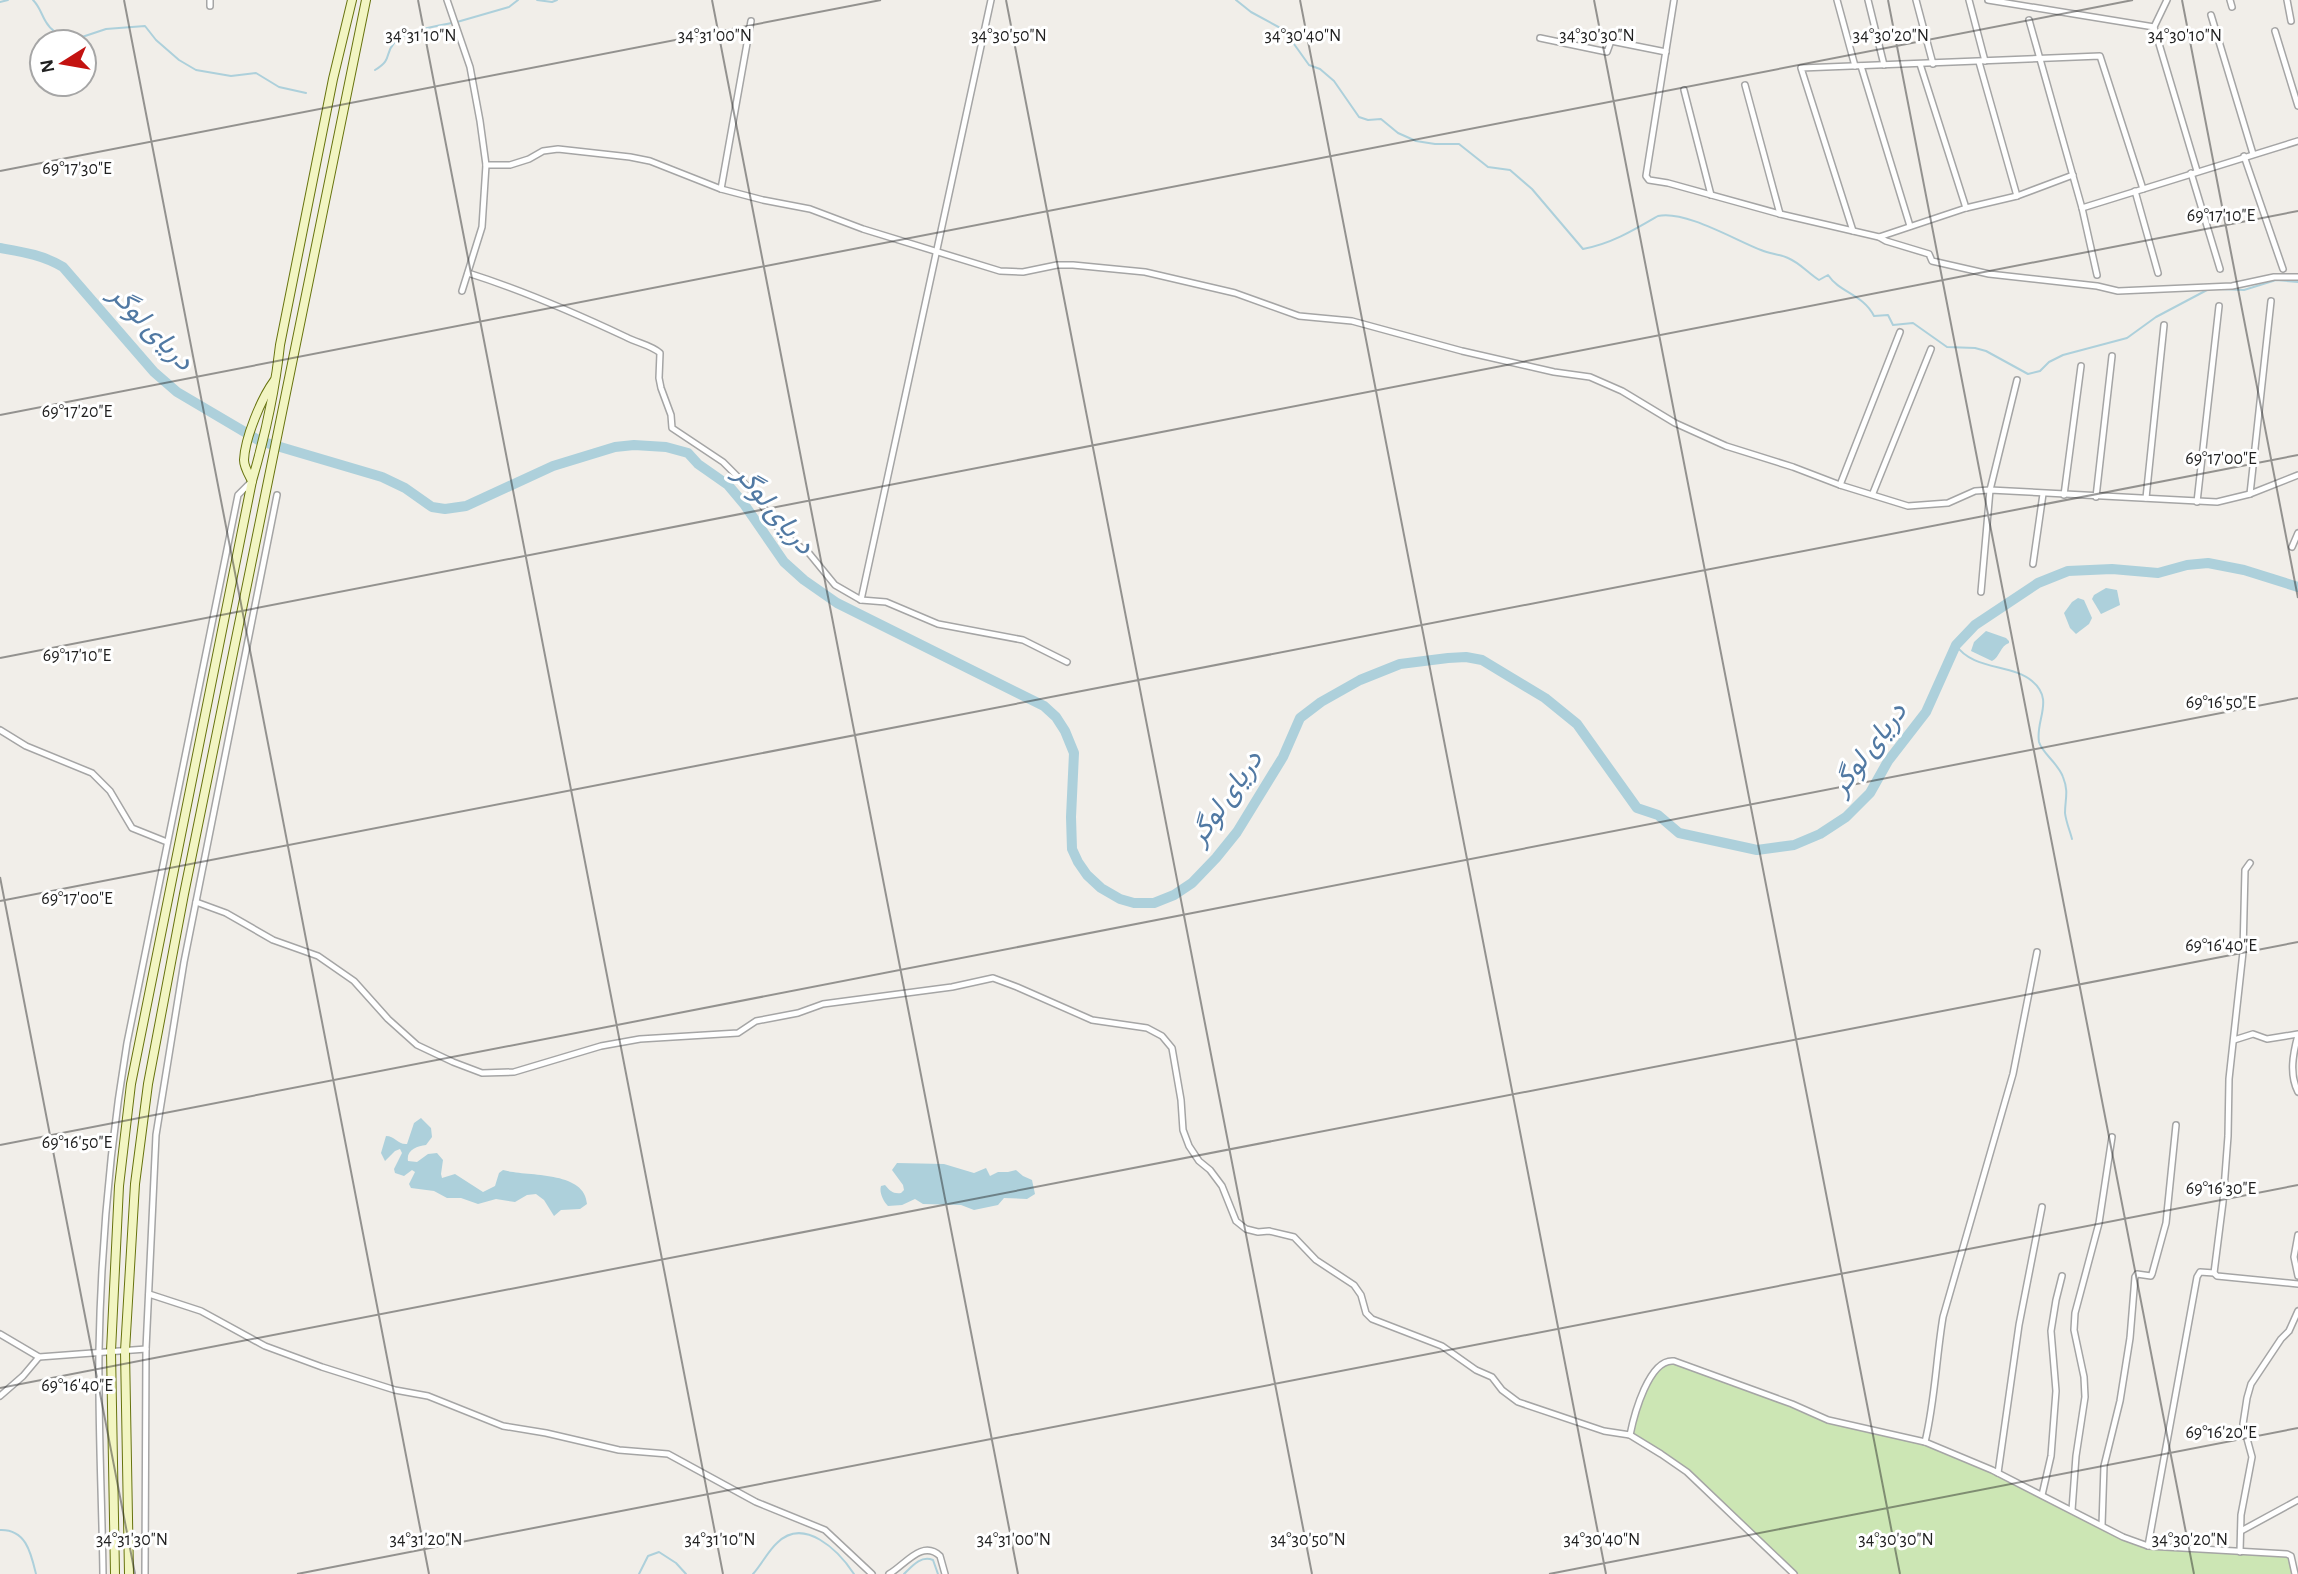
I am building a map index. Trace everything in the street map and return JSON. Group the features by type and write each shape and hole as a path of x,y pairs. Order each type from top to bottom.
{"main road":[{"path":"115,1574 111,1351 119,1186 131,1084 252,481 265,437 277,377 282,331 333,79 352,0"},
{"path":"129,1574 125,1351 136,1171 148,1084 184,894 366,0"},
{"path":"252,481 243,464 246,450 262,398 277,377"},
{"path":"171,893 184,894"}],"street":[{"path":"446,0 459,33 475,92 486,166 482,227 462,291"},
{"path":"861,600 991,0"},
{"path":"1674,0 1647,178 1780,214 1879,237 1886,242 1929,254 1932,261 1989,274 2118,290 2232,286 2274,277 2298,278"},
{"path":"1837,0 1910,226"},
{"path":"1868,0 1884,65"},
{"path":"1916,0 1933,64"},
{"path":"1969,0 1982,62 2017,196"},
{"path":"1988,0 2154,27"},
{"path":"2166,0 2154,27 2220,268"},
{"path":"2287,0 2291,21"},
{"path":"2211,15 2253,154"},
{"path":"2029,19 2073,174 2097,275"},
{"path":"721,189 751,21"},
{"path":"2275,31 2298,106"},
{"path":"1540,38 1607,52 1611,41 1666,51"},
{"path":"1853,231 1801,68 2100,56 2143,189"},
{"path":"1920,64 1966,208"},
{"path":"1745,85 1780,214"},
{"path":"1685,90 1712,195"},
{"path":"2082,208 2298,141"},
{"path":"486,166 510,165 543,151 558,149 630,157 721,189 810,209 863,229 1000,271 1023,272 1057,265 1145,272 1235,293 1299,316 1352,321 1462,351 1554,372 1590,377 1622,391 1675,423 1726,446 1908,506 1948,503 1975,491 2217,502 2250,494 2298,475"},
{"path":"2244,156 2283,269"},
{"path":"1879,237 1966,208 2017,196 2073,174"},
{"path":"2135,191 2158,273"},
{"path":"468,274 562,307 660,353 659,378 673,428 723,462 752,491 779,528 808,552 835,585 861,600 886,602 938,624 1023,640 1067,662"},
{"path":"2250,494 2271,301"},
{"path":"2197,502 2219,306"},
{"path":"2146,498 2164,326"},
{"path":"1840,485 1900,331"},
{"path":"1872,494 1931,349"},
{"path":"2096,497 2112,356"},
{"path":"2064,495 2081,366"},
{"path":"1982,592 1990,491 2017,380"},
{"path":"103,1574 99,1352 105,1226 114,1120 127,1043 238,495 252,481"},
{"path":"2033,564 2043,494"},
{"path":"145,1574 146,1349 156,1135 196,902 277,495"},
{"path":"2292,547 2298,533"},
{"path":"0,730 26,746 92,773 110,791 132,828 167,842"},
{"path":"2214,1273 2223,1202 2229,1079 2243,952 2245,870 2250,863"},
{"path":"196,902 226,913 273,940 318,956 354,981 417,1045 482,1073 514,1072 601,1046 640,1039 738,1033 756,1021 798,1013 823,1004 952,987 993,978 1092,1020 1147,1028 1162,1036 1172,1048 1181,1100 1182,1130 1199,1161 1222,1186 1236,1221 1246,1229 1294,1237 1316,1260 1354,1285 1361,1296 1366,1313 1372,1318 1442,1346 1476,1370 1492,1377 1502,1391 1518,1402 1604,1431 1630,1435 1687,1472 1794,1574"},
{"path":"1925,1443 1932,1410 1943,1317 2012,1074 2037,952"},
{"path":"2234,1040 2253,1034 2267,1039 2298,1034 2292,1065 2298,1092"},
{"path":"2102,1525 2104,1466 2120,1401 2130,1338 2135,1277 2137,1274 2151,1276 2166,1223 2176,1125"},
{"path":"2072,1510 2076,1455 2085,1397 2084,1377 2074,1330 2075,1313 2099,1223 2112,1137"},
{"path":"1998,1473 2019,1325 2042,1207"},
{"path":"2298,1235 2294,1257 2298,1276"},
{"path":"2148,1546 2194,1284 2200,1272 2298,1284"},
{"path":"2042,1494 2051,1456 2056,1391 2051,1331 2063,1276"},
{"path":"149,1294 201,1311 265,1346 396,1390 428,1396 502,1426 619,1450 668,1454 756,1502 825,1530 872,1574"},
{"path":"2240,1552 2241,1515 2252,1457 2243,1424 2247,1398 2251,1384 2289,1331 2298,1311"},
{"path":"0,1334 39,1357 146,1349"},
{"path":"0,1396 23,1376 39,1357"},
{"path":"1630,1435 1648,1381 1659,1365 1667,1360 1715,1374 1828,1419 1925,1443 1998,1473 2123,1537 2148,1546 2287,1554 2291,1556 2294,1574"},
{"path":"2241,1531 2298,1500"},
{"path":"889,1574 923,1550 931,1550 940,1556 945,1574"}],"green space":[{"path":"1667,1360 1828,1420 1925,1442 2148,1546 2291,1556 2295,1574 1794,1574 1687,1472 1630,1435 1648,1381"}],"water":[{"path":"2106,588 2117,590 2120,605 2101,614 2092,599"},
{"path":"2078,598 2084,600 2092,618 2089,624 2076,634 2070,628 2064,613"},
{"path":"1986,631 2009,641 1992,661 1971,651 1974,642"},
{"path":"421,1118 431,1128 432,1137 426,1145 410,1151 408,1161 417,1162 428,1154 437,1153 443,1160 442,1178 455,1174 483,1192 495,1186 499,1173 503,1170 566,1180 584,1193 587,1204 580,1209 561,1210 554,1216 544,1200 536,1194 527,1195 515,1202 496,1199 478,1204 461,1198 447,1198 434,1191 411,1188 409,1184 415,1172 412,1170 404,1176 395,1173 394,1169 402,1153 400,1149 385,1161 381,1153 386,1136 407,1144 414,1123"},
{"path":"897,1163 944,1164 974,1173 986,1168 990,1176 1016,1170 1032,1180 1035,1194 1027,1199 1004,1198 998,1205 974,1210 961,1205 923,1204 915,1199 902,1205 888,1206 882,1196 881,1186 885,1185 896,1193 904,1190 892,1170"}],"waterway":[{"path":"0,2 8,0"},
{"path":"33,0 51,28 70,41 106,29 145,26 156,40 179,60 196,70 231,76 256,73 279,87 306,93"},
{"path":"457,22 509,7 518,0"},
{"path":"537,0 557,0"},
{"path":"1236,0 1251,12 1284,30 1309,65 1320,69 1334,81 1359,117 1368,120 1381,119 1398,133 1416,141 1459,144 1488,167 1510,170 1532,189 1583,249 1613,240 1658,216 1682,217 1764,251 1788,258 1819,280 1828,275 1864,303 1874,316 1888,315 1893,325 1913,323 1947,347 1986,351 2028,374 2040,371 2049,362 2063,355 2127,338 2156,317 2207,290"},
{"path":"375,70 384,63 394,43 405,35 452,23"},
{"name":"دریای لوگر","path":"0,248 40,257 63,267 154,372 177,392 260,441 382,477 405,488 432,507 445,509 466,506 553,466 615,447 666,447 688,453 698,464 728,485 784,562 804,580 837,603 1044,706 1056,717 1074,753 1072,849 1087,875 1101,888 1120,899 1134,903 1154,903 1174,895 1192,883 1216,858 1237,832 1283,757 1300,718 1321,702 1360,680 1400,664 1466,657 1482,660 1545,698 1577,724 1637,808 1658,815 1679,833 1757,850 1794,845 1820,834 1846,817 1870,793 1888,761 1926,712 1956,645 1975,625 2038,583 2068,571 2112,569 2158,573 2187,565 2208,563 2244,570 2298,587"},
{"path":"2219,289 2244,290 2276,280 2298,282"},
{"path":"1956,645 1972,659 2024,676 2039,688 2043,703 2039,742 2065,782 2065,813 2072,839"},
{"path":"0,1530 16,1534 26,1544 36,1574"},
{"path":"753,1574 777,1543 798,1533 809,1535 830,1547 854,1574"},
{"path":"639,1574 648,1556 659,1552 676,1563 686,1574"},
{"path":"904,1574 917,1562 925,1559 933,1560 938,1574"}]}
